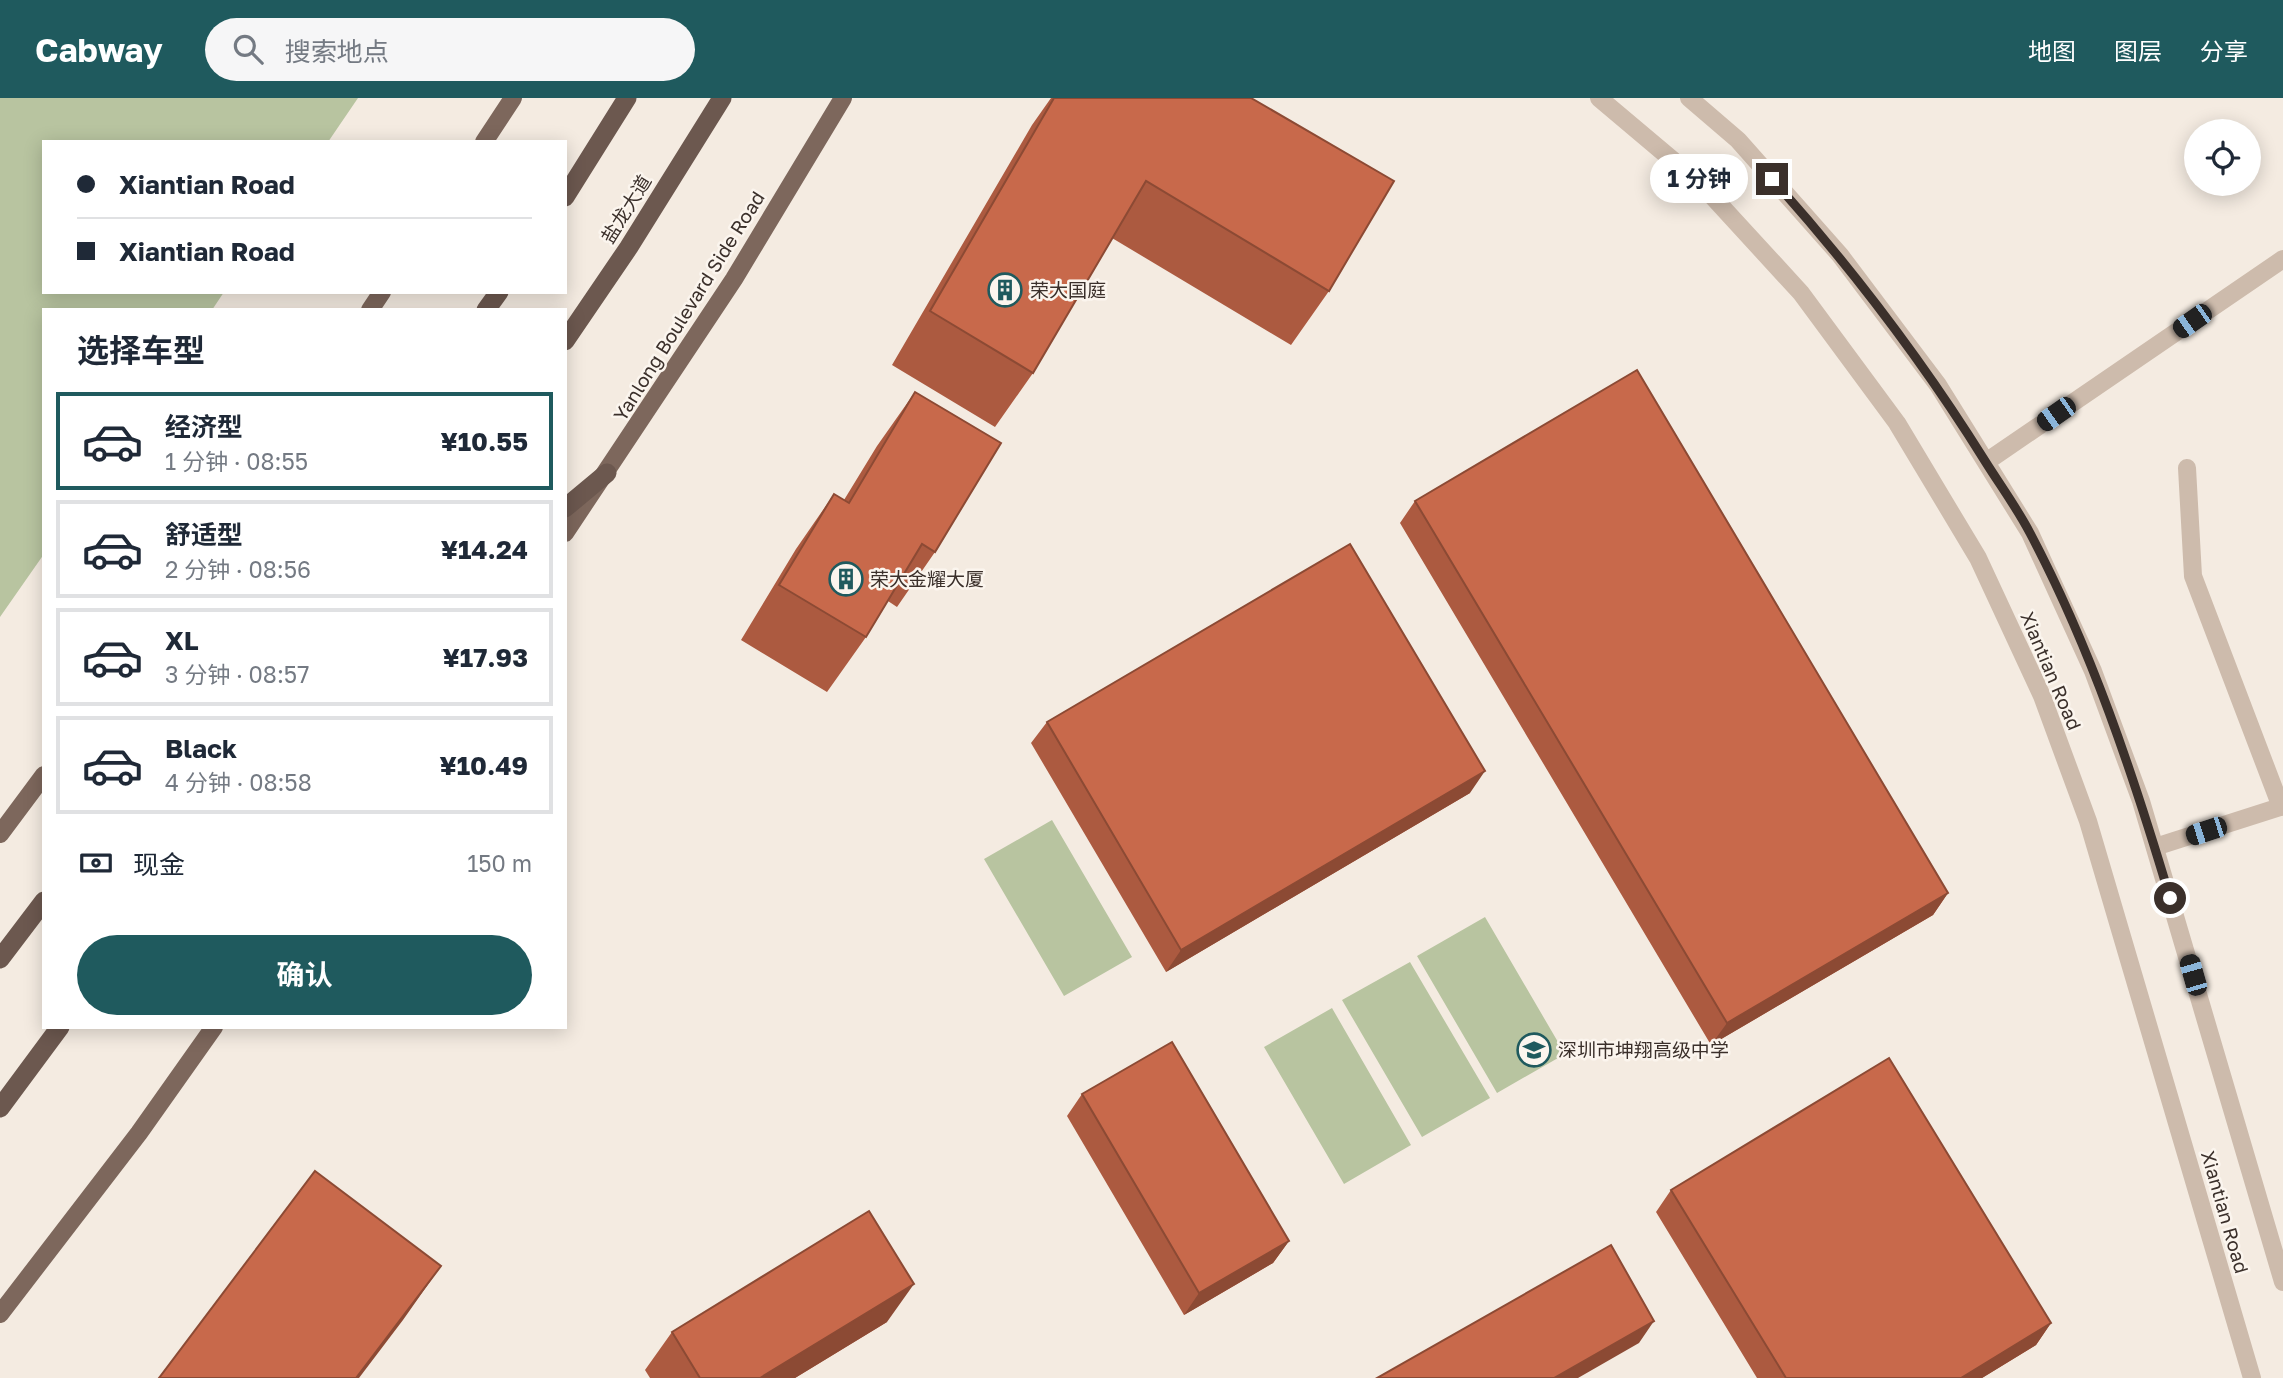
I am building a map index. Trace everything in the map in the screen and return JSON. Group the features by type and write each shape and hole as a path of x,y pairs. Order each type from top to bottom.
{"highway":[{"path":"567,194 627,98"},
{"name":"盐龙大道","path":"567,338 629,247 722,98"},
{"path":"567,507 607,473"},
{"path":"0,958 42,904"},
{"path":"0,1108 59,1029"}],"main road":[{"path":"485,140 513,98"},
{"name":"Yanlong Boulevard Side Road","path":"567,530 734,279 843,98"},
{"path":"0,834 42,778"},
{"path":"0,1314 139,1133 213,1029"}],"street":[{"name":"Xiantian Road","path":"1599,98 1701,184 1801,293 1897,423 1979,558 2042,696 2088,821 2252,1378"},
{"name":"Xiantian Road","path":"1689,98 1738,140 1840,255 1938,385 2030,533 2093,671 2155,847 2283,1282"},
{"path":"1986,462 2283,259"},
{"path":"2155,847 2282,806 2193,576 2187,468"}],"green space":[{"path":"0,98 358,98 329,140 42,140 42,294 223,294 213,308 42,308 42,557 0,617"},
{"path":"1052,820 1132,957 1064,996 984,859"},
{"path":"1485,917 1565,1054 1497,1093 1417,956"},
{"path":"1410,962 1490,1098 1422,1137 1342,1000"},
{"path":"1332,1008 1411,1145 1344,1184 1264,1047"}],"building":[{"name":"荣大国庭","path":"1054,98 1251,98 1394,181 1329,291 1146,181 1033,373 930,311"},
{"path":"1637,370 1948,893 1727,1023 1415,501"},
{"name":"荣大金耀大厦","path":"915,392 1001,443 935,552 922,544 866,637 779,585 834,494 849,503"},
{"path":"1350,544 1485,771 1181,950 1047,722"},
{"path":"1172,1042 1289,1241 1199,1293 1082,1094"},
{"path":"1889,1058 2051,1323 1961,1378 1786,1378 1671,1190"},
{"path":"315,1171 441,1266 356,1378 159,1378"},
{"path":"869,1211 914,1284 760,1378 700,1378 672,1332"},
{"path":"1611,1245 1654,1321 1554,1378 1377,1378"}],"place":[{"name":"荣大国庭","path":"1005,290"},
{"name":"荣大金耀大厦","path":"846,579"},
{"name":"深圳市坤翔高级中学","path":"1534,1050"}],"route":[{"path":"1772,179 1840,255 1938,385 2030,533 2093,671 2141,801 2170,898"}]}
